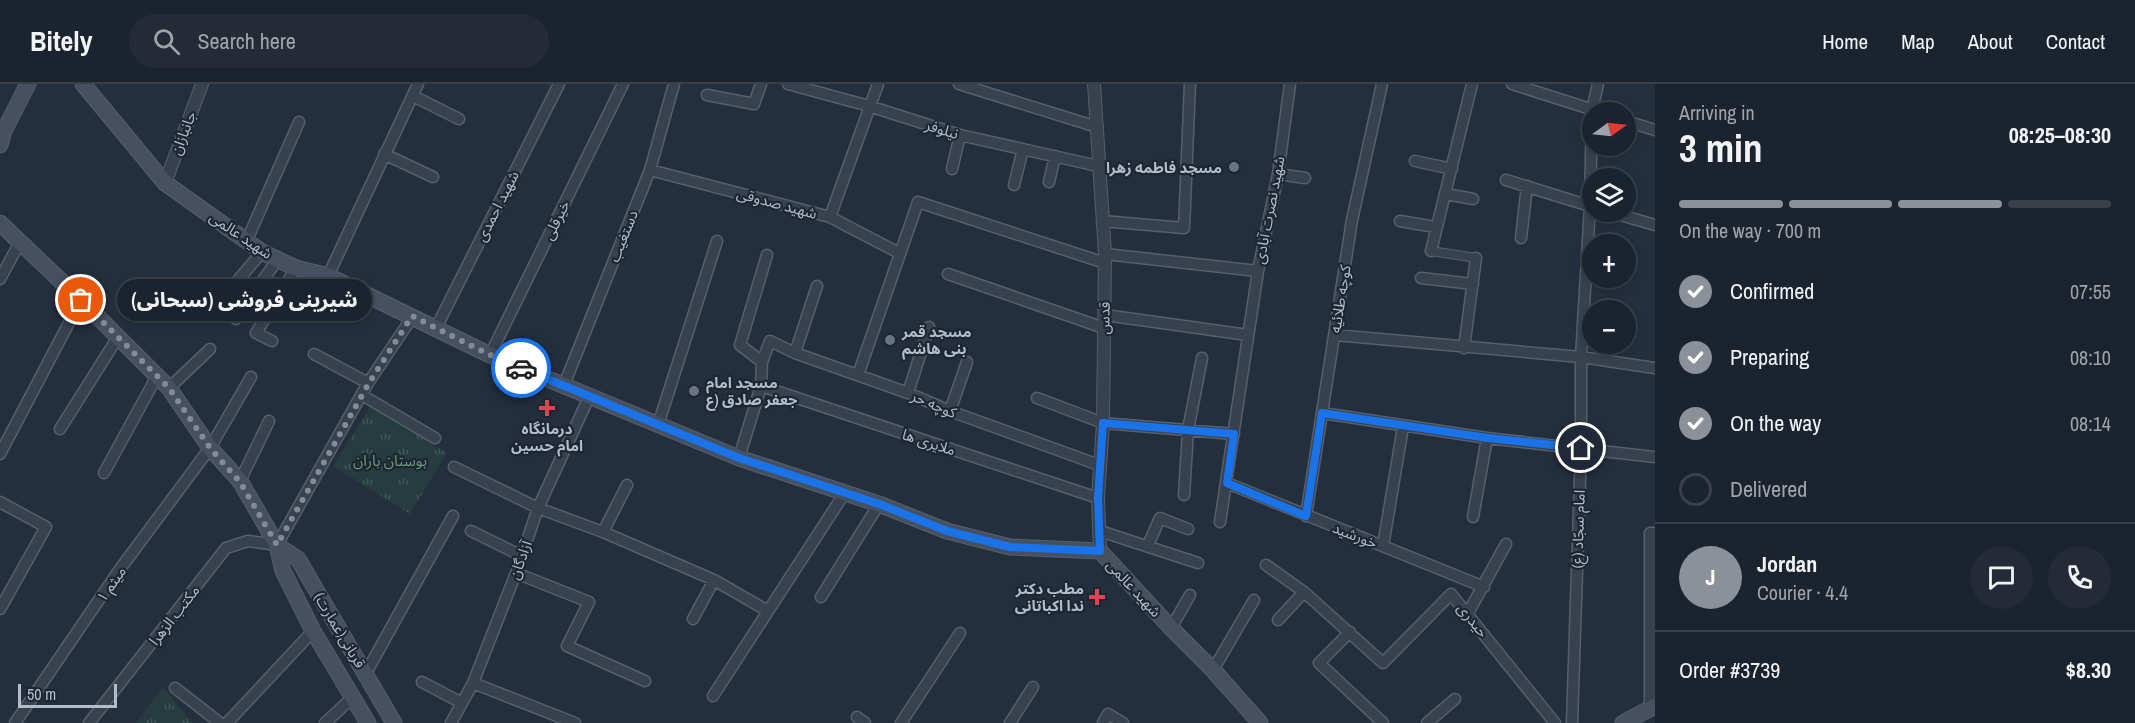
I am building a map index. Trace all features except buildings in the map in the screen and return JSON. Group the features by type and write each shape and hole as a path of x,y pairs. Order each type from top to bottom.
{"main road":[{"path":"1,135 28,84"},
{"name":"شهید عالمی","path":"83,84 165,183 262,252 277,260 296,268 327,276 490,355 739,458 879,504 947,531 1010,547 1100,551 1213,670 1252,720"},
{"name":"(عمارت)قربانی","path":"0,223 158,376 169,388 210,448 240,482 277,545 282,571 313,631 368,723"},
{"name":"(عمارت)قربانی","path":"277,545 298,559 394,723"},
{"path":"1623,723 1653,707"}],"street":[{"name":"جانبازان","path":"165,183 202,84"},
{"path":"327,276 418,84"},
{"name":"شهید احمدی","path":"436,328 559,84"},
{"name":"خیرقلی","path":"490,355 623,84"},
{"name":"دستغیب","path":"564,385 650,170 674,84"},
{"path":"707,95 754,104 761,84"},
{"name":"نیلوفر","path":"788,84 869,106 960,135 1098,166"},
{"path":"830,217 878,84"},
{"path":"959,84 1097,127"},
{"name":"قدس","path":"1094,84 1105,259 1103,423 1098,498 1100,551"},
{"path":"1102,221 1184,228 1190,84"},
{"name":"شهید نصرت آبادی","path":"1220,522 1258,271 1278,174 1290,84"},
{"name":"کوچه طلائیه","path":"1306,516 1352,220 1382,84"},
{"path":"1464,348 1476,258 1431,251 1435,227 1446,194 1472,84"},
{"path":"1512,84 1582,106"},
{"name":"امام سجّاد (ع)","path":"1597,102 1598,84"},
{"path":"412,96 459,119"},
{"path":"247,240 299,122"},
{"path":"1636,124 1655,129"},
{"path":"952,169 960,135"},
{"path":"1014,185 1023,149"},
{"path":"384,154 433,177"},
{"path":"1049,182 1055,156"},
{"path":"1415,161 1452,169"},
{"name":"شهید صدوقی","path":"650,170 830,217 899,253"},
{"path":"1278,174 1305,178"},
{"path":"1506,180 1582,203"},
{"path":"1521,238 1527,186"},
{"path":"1446,194 1473,199"},
{"path":"858,375 918,202 1105,259 1258,271"},
{"path":"1636,220 1655,225"},
{"path":"1400,221 1435,227"},
{"name":"امام سجّاد (ع)","path":"1572,723 1581,448 1581,357 1591,222"},
{"path":"658,425 717,241"},
{"path":"0,279 20,242"},
{"path":"221,300 262,252"},
{"path":"739,458 761,386 762,362 740,345 767,255"},
{"path":"236,319 277,260"},
{"path":"272,341 256,333 296,268"},
{"path":"948,274 1104,328"},
{"path":"1421,278 1473,284"},
{"path":"795,353 817,286"},
{"path":"0,454 81,300"},
{"path":"1105,315 1248,336"},
{"path":"277,545 369,383 412,316"},
{"path":"908,393 929,327"},
{"path":"1335,334 1464,348 1581,357 1655,368"},
{"path":"60,429 118,337"},
{"name":"کوچه حر","path":"762,362 770,341 795,353 1099,465"},
{"path":"169,388 210,349"},
{"path":"314,354 369,383"},
{"path":"1184,495 1188,430 1202,358"},
{"path":"950,411 967,362"},
{"path":"104,473 158,376"},
{"name":"میثم ۱","path":"15,723 120,569 210,448 251,377"},
{"name":"ملایری ها","path":"761,386 1098,498"},
{"path":"362,395 435,438"},
{"name":"آزادگان","path":"451,723 473,683 516,573 538,508 589,397"},
{"path":"1037,398 1103,423 1234,434"},
{"path":"1322,413 1403,427 1655,457"},
{"path":"240,482 270,421"},
{"path":"1383,546 1403,427"},
{"path":"1473,517 1488,438"},
{"path":"454,467 538,508 603,532 714,580 768,611"},
{"name":"خورشید","path":"1227,483 1484,587"},
{"path":"603,532 627,485"},
{"path":"713,696 844,494"},
{"path":"0,502 46,527 0,609"},
{"path":"821,597 879,504"},
{"path":"366,673 453,516"},
{"path":"1148,545 1160,518 1188,529"},
{"path":"471,531 522,556"},
{"path":"1100,531 1198,563"},
{"path":"1653,707 1650,533 1655,533"},
{"name":"مکتب الزهرا","path":"89,723 226,548 248,541 277,545"},
{"path":"1468,613 1506,544"},
{"path":"1266,565 1304,592 1350,632 1319,663 1383,723"},
{"path":"516,573 590,602 567,646 645,681"},
{"path":"693,619 714,580"},
{"path":"1278,620 1304,592"},
{"name":"حیدری","path":"1350,632 1383,663 1451,594 1555,723"},
{"path":"1171,628 1190,595"},
{"path":"1213,670 1254,600"},
{"path":"227,723 313,631"},
{"path":"901,723 960,633"},
{"path":"422,682 462,703"},
{"path":"473,683 575,723"},
{"path":"1011,723 1033,687"},
{"path":"175,688 220,723"},
{"path":"325,723 352,697"},
{"path":"1427,723 1455,699"},
{"path":"1103,723 1107,714 1123,723"}],"green space":[{"name":"بوستان باران","path":"371,405 447,453 410,514 333,466"},
{"path":"163,687 192,723 136,723"}],"way so far":[{"path":"81,300 169,388 210,448 240,482 277,545 369,383 412,316 521,368"}],"place":[{"name":"مسجد فاطمه زهرا","path":"1234,167"},
{"name":"شیرینی فروشی (سبحانی)","path":"81,300"},
{"name":"مسجد قمر بنی هاشم","path":"890,340"},
{"name":"مسجد امام جعفر صادق (ع","path":"694,391"},
{"name":"درمانگاه امام حسین","path":"547,408"},
{"name":"مطب دکتر ندا اکباتانی","path":"1097,597"}],"route":[{"path":"521,368 739,458 879,504 947,531 1010,547 1100,551 1098,498 1103,423 1234,434 1227,483 1306,516 1322,413 1403,427 1581,448"}]}
